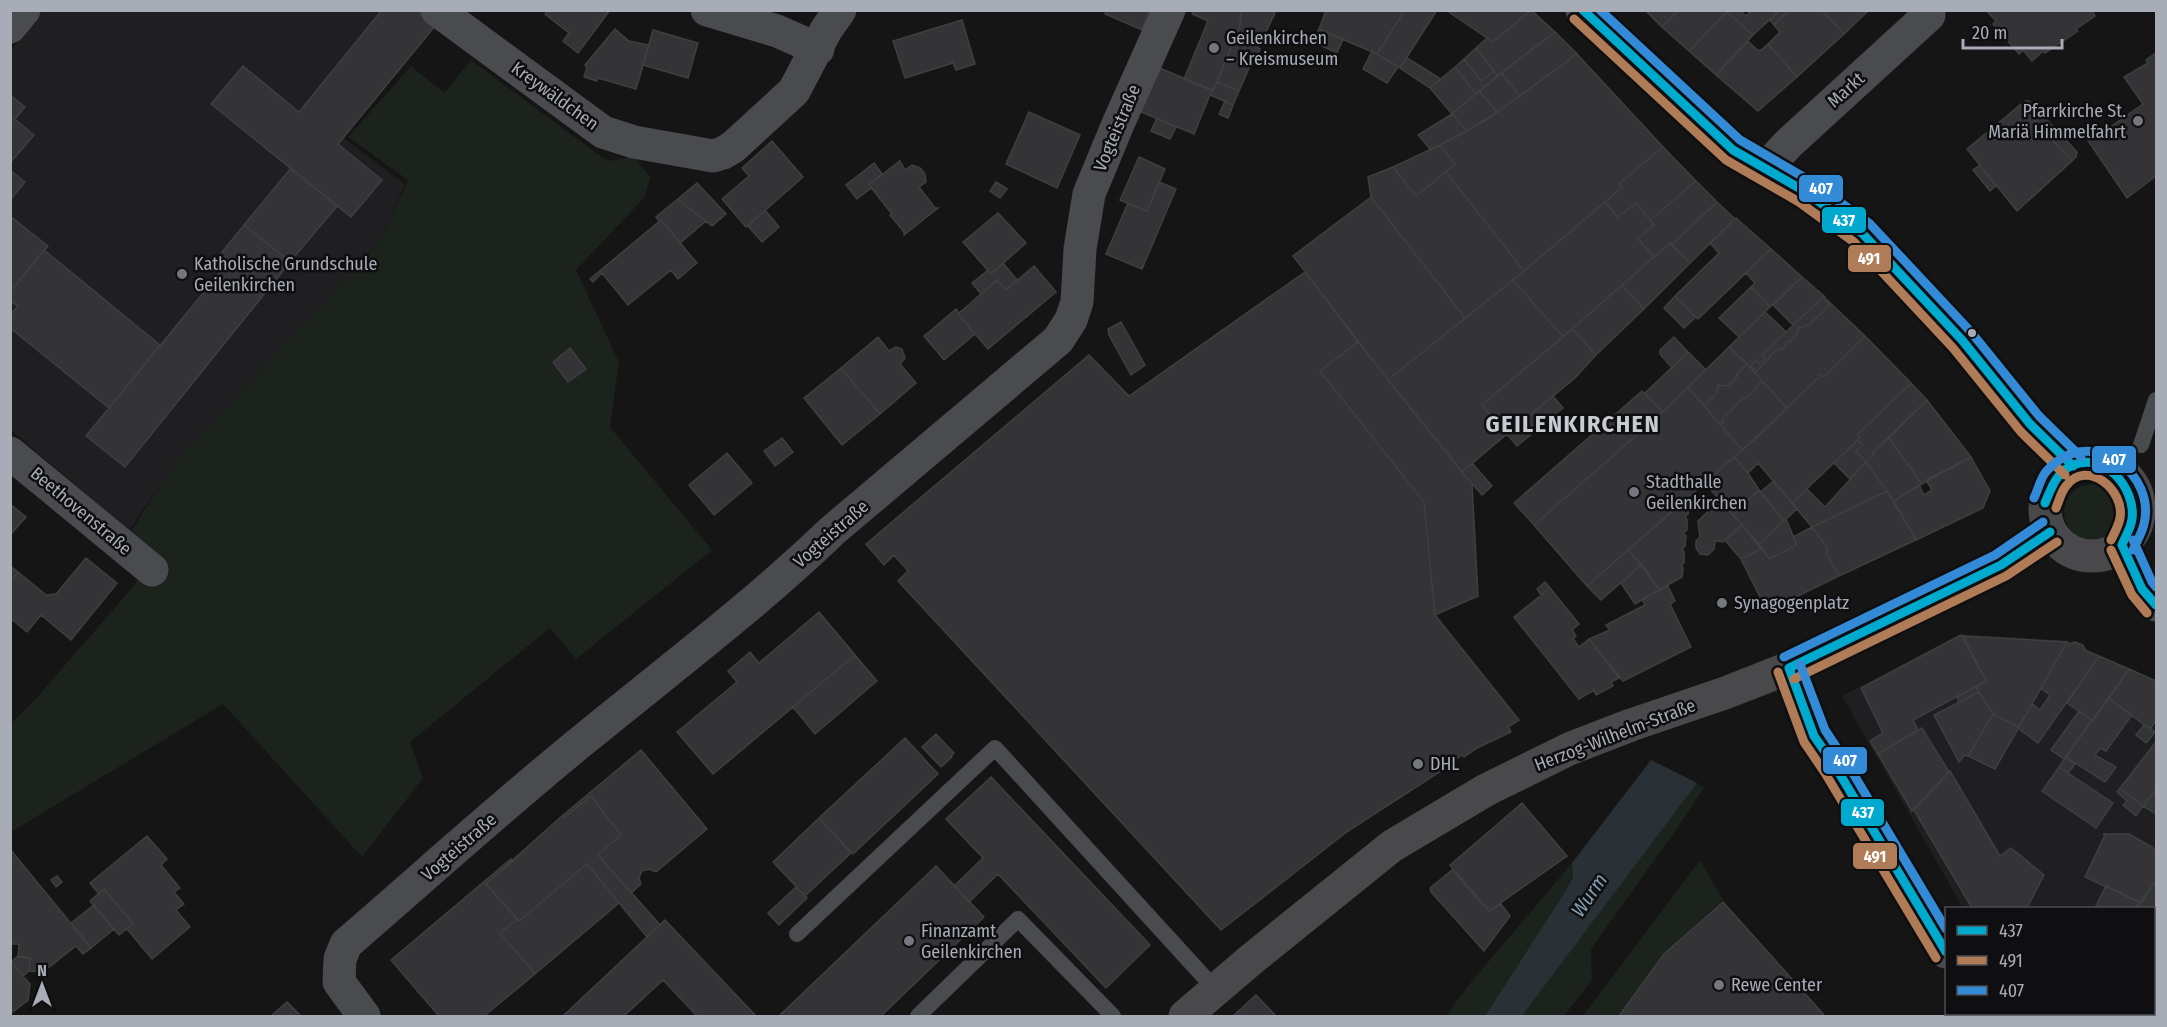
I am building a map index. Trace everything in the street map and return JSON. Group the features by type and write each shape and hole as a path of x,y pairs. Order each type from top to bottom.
{"street":[{"path":"10,27 24,10"},
{"name":"Kreywäldchen","path":"437,10 603,132 634,142 713,156 733,147 794,91 826,30 840,10"},
{"path":"707,10 777,31 818,49"},
{"name":"Vogteistraße","path":"364,1017 339,982 340,959 346,944 586,737 754,600 832,531 1059,340 1071,320 1077,302 1080,249 1089,194 1169,10"},
{"path":"1582,10 1733,150 1806,192 1862,233 1962,340 2030,424 2073,466"},
{"name":"Markt","path":"1766,168 1788,144 1929,12"},
{"name":"Beethovenstraße","path":"10,453 152,570"},
{"path":"2086,462 2099,462 2112,466 2124,474 2138,497 2137,524 2122,545 2111,552 2097,556 2070,551 2050,532 2045,517 2045,501 2050,486 2059,474 2073,466 2086,462"},
{"name":"Herzog-Wilhelm-Straße","path":"1185,1017 1252,958 1392,846 1486,790 1569,749 1789,668 2001,565 2050,532"},
{"path":"2122,545 2142,589 2157,605"},
{"path":"1789,668 1814,736 1835,766 1945,949"}],"lane":[{"path":"2141,445 2157,400"},
{"path":"797,934 995,748 1215,990"},
{"path":"918,1017 1018,919 1113,1017"}],"shaded area":[{"name":"Katholische Grundschule Geilenkirchen","path":"419,10 436,25 344,138 405,184 383,237 322,311 172,468 129,530 11,430 11,50 43,11"},
{"path":"471,60 607,161 634,157 650,177 645,197 576,270 619,362 610,427 712,550 576,659 550,628 410,742 423,778 362,857 223,704 11,832 11,724 133,587 156,553 131,531 173,465 382,239 408,180 348,137 411,66 444,93"},
{"path":"2086,484 2098,484 2108,488 2116,496 2120,512 2116,528 2108,536 2098,540 2086,540 2076,536 2068,528 2064,518 2064,506 2068,496 2076,488"},
{"path":"1960,634 2075,641 2084,645 2087,650 2156,681 2156,1016 2025,1016 2155,1015 2155,907 1962,907 1842,696"},
{"path":"1697,783 1704,788 1591,949 1592,980 1564,1016 1522,1016"},
{"path":"1700,860 1723,900 1663,955 1618,1016 1583,1016"},
{"path":"1572,863 1573,877 1563,895 1485,1016 1446,1016 1467,987"}],"water":[{"name":"Wurm","path":"1651,760 1697,783 1522,1016 1485,1016 1563,895 1573,877 1572,863"}],"building":[{"path":"382,10 416,10 435,26 338,144 382,180 351,217 211,104 243,66 299,112"},
{"path":"547,10 610,10 578,53 563,41 569,33 545,14"},
{"path":"1107,10 1150,10 1142,30 1105,14"},
{"name":"Geilenkirchen – Kreismuseum","path":"1194,10 1241,10 1240,25 1213,91 1184,79 1208,21 1192,14"},
{"path":"1241,10 1270,10 1275,13 1258,48 1260,49 1255,62 1252,61 1239,91 1217,82 1240,25"},
{"path":"1326,10 1405,10 1377,54 1319,29"},
{"path":"1405,10 1437,10 1400,68 1377,54"},
{"path":"1446,10 1531,10 1493,42"},
{"path":"1531,10 1555,32 1498,76 1476,48 1487,38 1493,42"},
{"path":"1645,10 1679,10 1662,27"},
{"path":"1679,10 1726,10 1727,12 1689,51 1662,27"},
{"path":"1739,10 1746,16 1752,10 1774,10 1777,13 1753,35 1727,12"},
{"path":"1774,10 1789,10 1774,25 1770,20 1777,13"},
{"path":"1789,10 1822,10 1844,34 1797,77 1768,44 1780,32 1774,25"},
{"path":"1822,10 1869,10 1844,34"},
{"path":"1986,10 2092,10 2095,16 2076,29 2078,31 2045,53 2043,51 2032,61 2023,50 2019,54 1993,24 1996,21"},
{"path":"1727,12 1753,35 1716,75 1689,51"},
{"path":"962,20 975,64 956,70 953,63 905,78 893,41"},
{"path":"615,29 629,41 649,45 636,89 598,78 597,81 584,77 587,67 585,65"},
{"path":"1319,29 1343,39 1337,53 1313,42"},
{"path":"653,30 698,43 688,78 643,65"},
{"path":"1555,32 1577,54 1520,96 1501,73"},
{"path":"1748,41 1757,50 1761,50 1768,44 1797,77 1758,111 1716,75"},
{"path":"1476,48 1494,71 1481,81 1464,59"},
{"path":"1372,51 1398,67 1387,83 1363,69"},
{"name":"Pfarrkirche St. Mariä Himmelfahrt","path":"2156,53 2156,176 2127,198 2087,139 2106,130 2143,104 2124,77 2148,63 2146,60"},
{"path":"1577,54 1663,147 1619,184 1622,187 1603,204 1524,271 1446,172 1455,164 1440,145 1488,119"},
{"path":"1407,58 1441,79 1430,88 1400,68"},
{"path":"1464,59 1481,81 1494,71 1498,76 1476,94 1455,67"},
{"path":"1157,67 1212,90 1194,134 1139,111"},
{"path":"1455,67 1476,94 1452,114 1430,88"},
{"path":"1501,73 1520,96 1497,112 1479,91"},
{"path":"1217,82 1239,91 1233,105 1210,95"},
{"path":"1479,91 1497,112 1467,131 1452,114"},
{"path":"10,95 25,107 15,119 10,115"},
{"path":"1225,101 1233,105 1228,118 1219,114"},
{"path":"2029,101 2077,152 2072,161 2020,105"},
{"path":"2020,105 2072,161 2017,211 1967,149"},
{"path":"1029,112 1080,135 1057,188 1006,164"},
{"path":"1452,114 1467,131 1431,150 1418,135"},
{"path":"10,115 34,135 10,163"},
{"path":"1157,118 1176,127 1170,139 1151,131"},
{"path":"772,141 803,177 746,227 722,199 749,176 742,168"},
{"path":"1440,145 1455,164 1416,196 1393,167"},
{"path":"1663,147 1696,181 1650,220 1636,203 1618,217 1605,202 1622,187 1619,184"},
{"path":"1139,157 1165,169 1147,211 1120,200"},
{"path":"900,161 905,170 912,165 920,168 925,174 926,182 919,187 935,208 938,208 904,235 890,215 892,214 869,185"},
{"path":"874,163 882,174 869,185 871,188 857,199 846,185"},
{"path":"1980,165 1996,186 1990,191 1973,170"},
{"path":"1393,167 1416,196 1446,172 1524,271 1465,318 1371,197 1368,177"},
{"path":"291,168 337,206 290,262 244,225"},
{"path":"10,170 25,182 10,200"},
{"path":"1696,181 1717,202 1671,245 1670,243 1654,257 1638,239 1654,225 1650,220"},
{"path":"996,182 1007,189 1000,198 990,191"},
{"path":"1159,182 1176,189 1142,269 1106,254 1128,203 1147,211"},
{"path":"697,183 726,214 712,226 678,199"},
{"path":"1371,197 1465,318 1388,380 1293,256"},
{"path":"678,199 706,221 680,243 656,217"},
{"path":"1605,202 1618,217 1636,203 1654,225 1638,239 1654,257 1563,337 1513,280"},
{"path":"1717,202 1735,219 1690,263 1671,245"},
{"path":"765,210 779,227 762,242 748,226"},
{"path":"998,213 1026,243 991,274 963,242"},
{"path":"10,216 48,246 10,292"},
{"path":"1736,218 1771,249 1698,319 1675,296 1719,253 1710,243"},
{"path":"661,220 697,263 678,279 671,270 628,305 602,273 593,282 590,279"},
{"path":"244,225 290,262 125,467 86,436 227,264 218,257"},
{"path":"1670,243 1690,263 1644,309 1622,285"},
{"path":"1771,249 1802,277 1770,307 1751,287 1755,283 1746,273"},
{"path":"44,250 160,345 109,408 10,328 10,315 18,306 10,301 10,292"},
{"path":"1003,263 1017,280 1006,290 997,280 981,294 972,283 987,271 991,274"},
{"path":"1034,266 1056,292 988,349 958,314 997,280 1006,290"},
{"path":"1305,272 1358,342 1320,371 1424,502 1435,615 1519,720 1508,727 1511,732 1477,748 1464,757 1462,755 1348,831 1221,930 898,581 908,571 894,555 884,565 866,544 1089,355 1129,396"},
{"path":"1802,277 1824,296 1793,325 1773,305"},
{"path":"1513,280 1563,337 1482,405 1507,434 1462,472 1388,380"},
{"path":"1622,285 1644,309 1596,355 1572,329"},
{"path":"1751,287 1770,307 1739,337 1719,318"},
{"path":"1675,296 1696,317 1684,328 1664,308"},
{"path":"1824,296 1830,305 1809,325 1798,328 1798,332 1791,341 1788,341 1783,349 1776,350 1755,373 1751,366 1756,360 1759,364 1765,358 1762,355"},
{"path":"1826,299 1865,336 1824,377 1821,375 1787,408 1755,373 1776,350 1783,349 1788,341 1791,341 1798,332 1798,328 1809,325 1830,305"},
{"path":"956,309 975,334 944,360 924,336"},
{"path":"1765,312 1786,332 1762,355 1765,358 1759,364 1756,360 1751,366 1755,369 1753,370 1729,347"},
{"path":"1121,322 1145,365 1131,375 1109,335 1108,329"},
{"path":"1572,329 1596,355 1575,378 1507,434 1482,405"},
{"path":"1865,336 1911,383 1857,435 1860,438 1792,503 1758,463 1748,473 1734,457 1821,375 1824,377"},
{"path":"878,337 889,351 896,347 902,349 905,358 900,364 916,383 880,414 841,368"},
{"path":"1674,337 1688,352 1672,368 1660,354 1660,350"},
{"path":"1358,342 1472,484 1478,596 1435,615 1424,502 1320,371"},
{"path":"1729,347 1747,364 1728,386 1718,385 1717,393 1704,406 1688,387"},
{"path":"570,348 586,369 568,382 553,362"},
{"path":"1688,352 1706,370 1663,412 1645,393"},
{"path":"1747,364 1764,383 1759,384 1746,398 1743,398 1730,412 1725,414 1722,420 1724,422 1720,424 1704,406 1717,393 1718,385 1728,386"},
{"path":"841,368 880,414 842,445 804,398"},
{"path":"1764,383 1787,408 1742,450 1720,424 1724,422 1722,420 1725,414 1730,412 1743,398 1746,398 1759,384"},
{"path":"1911,383 1927,400 1873,452 1874,454 1866,462 1856,451 1863,445 1857,435"},
{"name":"Stadthalle Geilenkirchen","path":"1688,387 1742,450 1587,586 1534,525 1663,412"},
{"path":"1642,391 1663,412 1534,525 1514,503"},
{"path":"1553,396 1563,408 1517,446 1507,434"},
{"path":"1927,400 1971,457 1922,484 1889,438"},
{"path":"782,438 793,452 775,466 764,451"},
{"path":"1889,438 1922,484 1894,501 1866,462 1874,454 1873,452"},
{"path":"1858,440 1863,445 1856,451 1866,462 1850,479 1834,463"},
{"path":"727,453 752,483 714,515 689,485"},
{"path":"1734,457 1759,490 1733,515 1705,483"},
{"path":"1971,457 1990,491 1983,508 1916,540 1894,501 1919,485 1924,495 1932,490 1926,480"},
{"path":"1866,462 1887,491 1812,527 1792,503 1807,489 1825,507"},
{"path":"1472,463 1492,486 1482,495 1462,472"},
{"path":"1774,481 1797,509 1784,521 1760,492"},
{"path":"1759,490 1784,521 1759,544 1733,515"},
{"path":"1887,491 1916,540 1839,576 1826,552 1828,551 1824,543 1812,527"},
{"path":"1686,500 1689,503 1688,514 1685,517 1687,530 1683,533 1686,536 1685,546 1682,549 1684,563 1681,565 1682,577 1659,590 1642,565 1628,550"},
{"path":"1720,500 1742,525 1723,542 1715,541 1714,549 1708,555 1700,554 1696,548 1696,541 1700,537 1698,521"},
{"path":"10,504 26,517 10,535"},
{"path":"1786,519 1797,545 1769,559 1759,544"},
{"path":"1742,525 1761,549 1741,559 1725,540"},
{"path":"1812,527 1824,543 1828,551 1826,552 1839,576 1767,611 1741,559 1763,548 1769,559 1797,545 1793,537"},
{"path":"1628,550 1641,565 1601,600 1587,586"},
{"path":"86,558 117,583 71,640 41,615 27,632 10,618 10,582 18,572 46,595 56,594"},
{"path":"1641,565 1659,590 1635,604 1621,583"},
{"path":"10,566 18,572 10,582"},
{"path":"1545,582 1550,588 1541,595 1537,589"},
{"path":"1668,586 1675,601 1670,604 1691,647 1623,681 1589,639 1610,630 1606,625 1645,605 1642,599"},
{"path":"1550,588 1579,624 1572,630 1576,636 1573,639 1579,647 1589,639 1619,678 1611,682 1613,686 1596,695 1594,690 1579,699 1514,617"},
{"path":"819,612 855,655 713,774 677,732 737,682 728,671 750,652 759,663"},
{"path":"1961,635 1986,681 1913,720 1918,730 1878,754 1870,741 1883,733 1861,688"},
{"path":"1963,636 2067,642 2019,727 1993,714 1976,687 1986,681"},
{"path":"2067,642 2083,645 2085,650 2099,656 2038,743 2018,728 2032,704 2040,710 2050,695 2041,688"},
{"path":"855,655 877,681 815,734 793,707"},
{"path":"2099,656 2129,669 2093,721 2067,703"},
{"path":"2129,669 2156,681 2156,721 2150,729 2108,698"},
{"path":"1976,687 1979,692 1959,702 1957,697"},
{"path":"1979,692 1993,714 1968,756 1965,755 1959,762 1934,715"},
{"path":"2108,698 2132,715 2106,751 2100,748 2095,755 2116,767 2105,782 2066,757"},
{"path":"2079,711 2092,720 2064,759 2051,750"},
{"path":"1993,714 2019,727 1995,769 1968,756"},
{"path":"2144,725 2155,732 2146,743 2136,735"},
{"path":"1922,728 1949,772 1912,811 1878,754"},
{"path":"936,734 954,753 941,767 922,747"},
{"path":"905,738 938,774 853,854 819,818"},
{"path":"2156,742 2156,789 2143,806 2120,788"},
{"path":"641,750 707,829 656,872 649,869 642,871 639,878 641,884 631,893 598,855 621,835 591,796 564,818 562,816"},
{"path":"2066,757 2075,764 2068,773 2059,767"},
{"path":"2059,767 2113,803 2096,828 2042,791"},
{"path":"1950,771 2000,856 2011,848 2044,875 2028,907 1971,907 1914,810"},
{"path":"991,777 1150,945 1106,988 998,874 969,902 954,886 983,858 946,819"},
{"path":"2120,788 2143,806 2136,816 2123,805 2127,801 2117,792"},
{"path":"2156,789 2156,814 2143,806"},
{"path":"591,796 621,835 598,855 660,925 647,937 587,864 519,921 486,884 562,816 564,818"},
{"path":"1522,803 1567,856 1489,911 1450,865"},
{"path":"819,818 851,853 805,896 773,862"},
{"path":"2103,834 2129,834 2152,847 2156,852 2156,881 2141,903 2085,877 2105,835"},
{"path":"147,836 167,859 161,865 180,888 174,892 184,904 176,910 190,927 152,959 127,929 133,924 104,889 99,894 90,883"},
{"path":"10,849 91,948 83,954 76,946 43,972 29,971 30,958 18,957 19,944 10,944"},
{"path":"511,859 513,861 486,884 517,919 500,933 535,974 484,1016 439,1016 391,960"},
{"path":"587,864 619,903 535,974 500,933 517,919 519,921"},
{"path":"936,866 984,917 881,1016 779,1016"},
{"path":"1452,870 1489,911 1501,904 1510,916 1484,951 1431,892 1430,888"},
{"path":"57,876 62,882 56,887 51,880"},
{"path":"2156,881 2156,919 2155,907 2137,907"},
{"path":"2106,886 2141,903 2137,907 2096,907"},
{"path":"796,887 807,898 779,925 768,913"},
{"path":"104,889 133,924 119,935 90,901"},
{"name":"Rewe Center","path":"1723,902 1825,1016 1619,1016 1664,954"},
{"path":"94,905 114,929 91,948 71,923"},
{"path":"665,920 756,1016 697,1016 663,980 624,1016 563,1016"},
{"path":"18,956 30,958 29,971 23,976 11,962"},
{"path":"11,962 30,984 28,1000 10,1014"},
{"path":"1256,995 1276,1016 1233,1016"},
{"path":"287,1002 301,1016 271,1016"},
{"path":"2146,1015 2147,1016 2109,1016"}],"transit line":[{"name":"437","path":"1583,10 1733,150 1806,192 1862,233 1962,340 2030,424 2073,466"},
{"name":"407","path":"1600,10 1740,140 1812,182 1870,224 1971,332 2039,416 2081,457"},
{"name":"491","path":"1574,19 1726,160 1799,202 1854,242 1953,348 2021,432 2065,475"},
{"name":"407","path":"2034,498 2043,476 2055,463 2071,454 2088,451 2104,454 2119,462 2132,474 2141,489 2145,506 2144,524 2133,550"},
{"name":"437","path":"2045,503 2058,477 2071,466 2083,462 2095,463 2106,468 2123,484 2132,507 2132,519 2122,545"},
{"name":"491","path":"2056,508 2064,488 2075,478 2084,475 2094,476 2103,481 2117,497 2120,507 2119,521 2111,540"},
{"name":"407","path":"1784,657 1995,555 2043,522"},
{"name":"437","path":"1789,668 2001,565 2050,532"},
{"name":"407","path":"2133,540 2156,587"},
{"name":"491","path":"1794,679 2006,576 2057,542"},
{"name":"437","path":"2122,545 2142,589 2156,605"},
{"name":"491","path":"2111,550 2132,595 2147,613"},
{"name":"407","path":"1800,664 1825,730 1945,927"},
{"name":"437","path":"1789,668 1814,736 1835,766 1945,950"},
{"name":"491","path":"1778,672 1804,742 1936,958"}],"place":[{"name":"Geilenkirchen – Kreismuseum","path":"1214,48"},
{"name":"Pfarrkirche St. Mariä Himmelfahrt","path":"2138,121"},
{"name":"Katholische Grundschule Geilenkirchen","path":"182,274"},
{"name":"Stadthalle Geilenkirchen","path":"1634,492"},
{"name":"Synagogenplatz","path":"1722,603"},
{"name":"DHL","path":"1418,764"},
{"name":"Finanzamt Geilenkirchen","path":"909,941"},
{"name":"Rewe Center","path":"1719,985"}],"district":[{"name":"GEILENKIRCHEN","path":"1573,424"}]}
